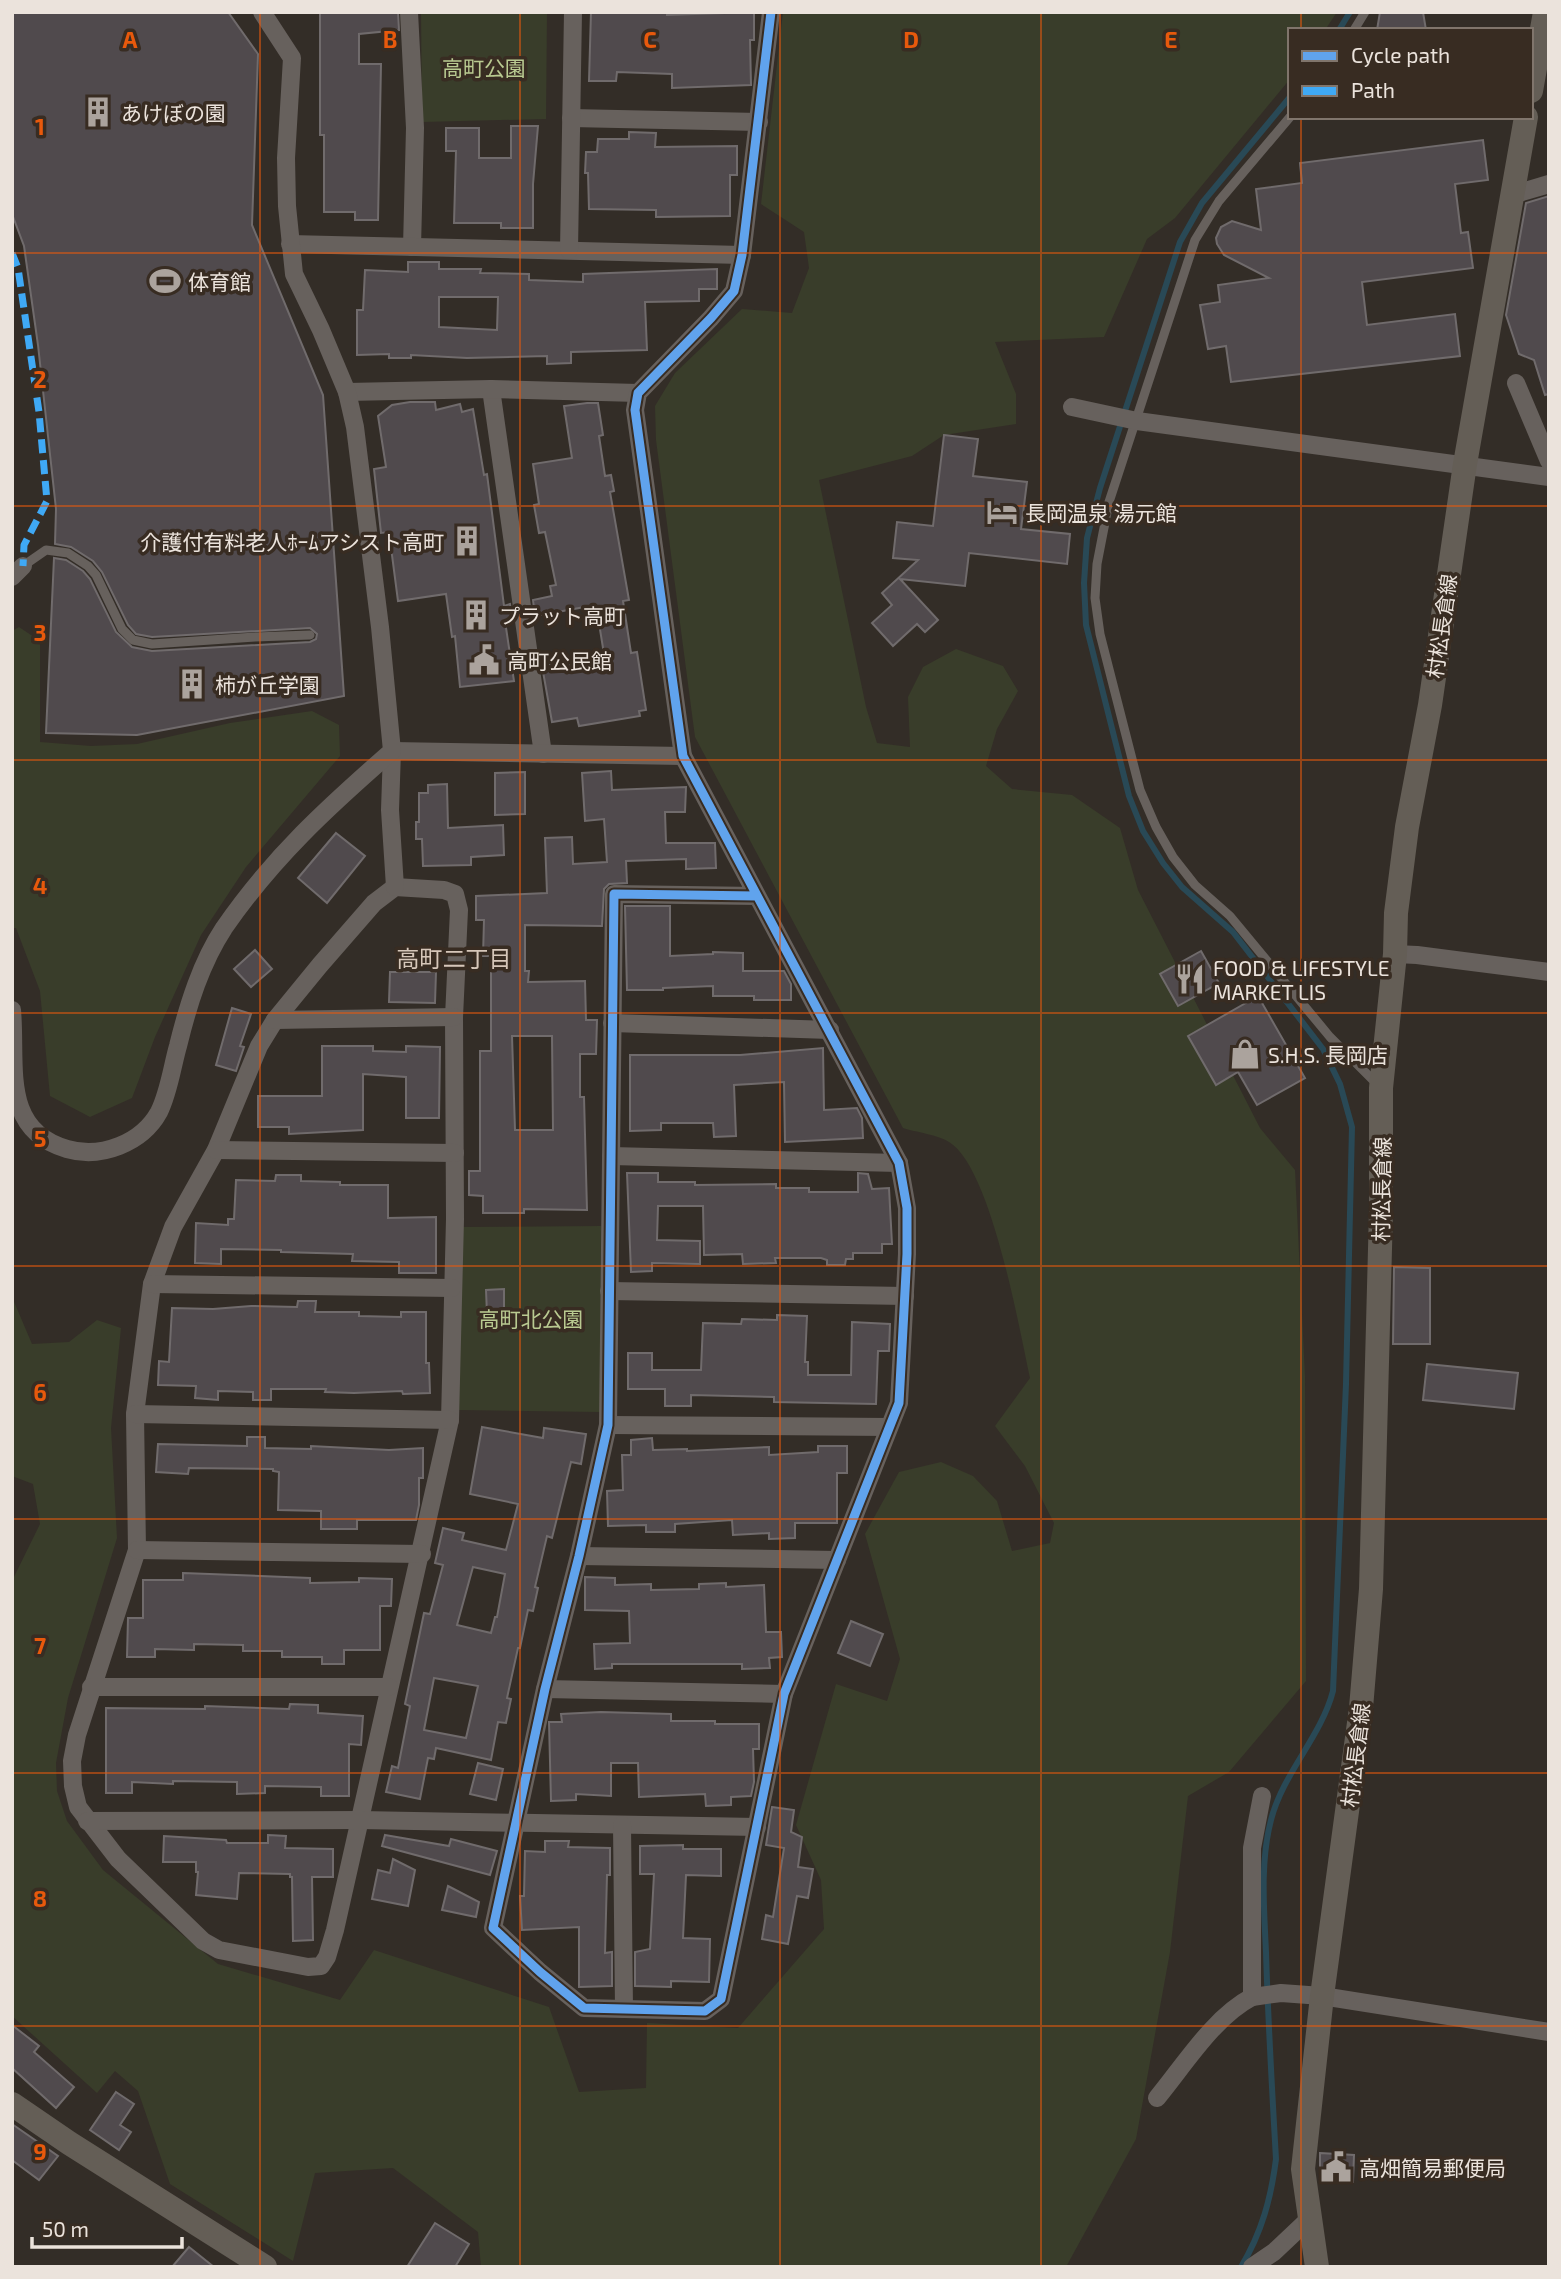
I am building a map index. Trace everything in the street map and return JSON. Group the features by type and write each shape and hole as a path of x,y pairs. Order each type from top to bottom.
{"main road":[{"path":"1533,80 1545,12"},
{"name":"村松長倉線","path":"1317,2267 1303,2169 1322,1996 1361,1708 1371,1589 1381,1211 1381,1088 1395,954 1396,913 1465,464 1526,119"},
{"path":"12,2104 265,2267"}],"street":[{"path":"261,12 292,58 286,158 294,274 347,392 355,427 380,627 392,751 390,810 395,887"},
{"path":"409,12 415,128 412,247"},
{"path":"569,250 573,12"},
{"path":"757,896 614,894 608,1424 579,1556 545,1689 493,1928 570,1999 584,2008 705,2011 721,1999 784,1694 900,1403 907,1208 899,1163 830,1030 683,757 635,410 638,393 653,374 711,318 734,290 742,255 771,12"},
{"path":"571,118 759,122"},
{"path":"1512,195 1549,184"},
{"path":"290,244 742,255"},
{"path":"1516,383 1549,461"},
{"path":"347,392 491,389 638,393"},
{"path":"491,389 543,754"},
{"path":"1072,407 1137,421 1549,477"},
{"path":"12,1010 13,1081 16,1100 33,1131 55,1146 90,1153 122,1145 150,1124 165,1098 180,1036 198,979 224,928 279,856 329,806 392,751 683,757"},
{"path":"395,887 444,890 455,894 459,909 454,1017 455,1153 450,1420 422,1554 327,1957 321,1966 308,1967 219,1950 203,1941 118,1859 78,1807 73,1786 72,1761 92,1687 137,1550 135,1414 152,1284 173,1227 216,1150 259,1046 275,1020 374,903 395,887"},
{"path":"1395,954 1549,972"},
{"path":"275,1020 454,1017"},
{"path":"612,1023 830,1030"},
{"path":"216,1150 455,1153"},
{"path":"611,1156 899,1163"},
{"path":"152,1284 452,1288"},
{"path":"609,1290 905,1296"},
{"path":"135,1414 450,1420"},
{"path":"608,1424 890,1427"},
{"path":"137,1550 422,1554"},
{"path":"579,1556 836,1560"},
{"path":"92,1687 389,1687"},
{"path":"545,1689 784,1694"},
{"path":"1252,1997 1252,1848 1262,1796"},
{"path":"87,1821 360,1821 757,1827"},
{"path":"622,1825 624,2009"},
{"path":"1157,2098 1221,2020 1236,2006 1252,1997 1280,1993 1322,1996 1549,2032"},
{"path":"1255,2265 1274,2252 1309,2219"}],"lane":[{"path":"1355,28 1365,12"},
{"path":"1288,119 1219,201 1195,240 1109,502 1097,564 1095,598 1100,634 1140,790 1173,857 1195,886 1230,916 1330,1037 1381,1088"},
{"path":"18,571 46,550 68,553 88,566 96,575 122,629 133,640 152,644 255,636 310,635"}],"green space":[{"name":"高町公園","path":"421,12 547,12 546,119 422,122"},
{"path":"783,12 1337,12 1326,28 1288,28 1288,81 1175,218 1147,239 1104,337 995,342 1016,394 1016,424 944,435 912,456 819,480 866,707 877,743 910,747 908,697 923,667 956,649 1003,666 1018,691 997,729 986,766 1012,789 1072,795 1120,828 1138,890 1260,1128 1295,1170 1305,1376 1306,1681 1229,1772 1188,1796 1170,1952 1136,2139 1066,2267 481,2267 478,2232 393,2168 315,2173 293,2261 170,2184 138,2091 115,2071 97,2093 12,2016 12,1581 40,1524 33,1484 12,1476 12,1297 32,1344 69,1342 97,1320 121,1328 111,1428 117,1538 68,1698 56,1763 57,1791 67,1821 103,1870 218,1964 340,2000 374,1950 549,2007 579,2092 646,2088 647,2023 738,2028 824,1929 821,1880 796,1825 836,1684 887,1701 900,1659 865,1534 899,1472 941,1462 973,1476 997,1501 1012,1551 1050,1543 1054,1523 1025,1466 995,1426 1030,1378 1011,1288 978,1182 964,1157 949,1142 903,1128 695,737 656,440 655,406 675,373 742,309 792,313 809,268 804,232 761,204"},
{"path":"19,627 40,641 40,742 91,746 137,744 230,723 312,711 339,725 340,756 246,867 201,935 155,1037 132,1098 90,1117 50,1096 40,991 16,928 12,928 12,631"},
{"name":"高町北公園","path":"601,1226 600,1412 458,1410 463,1227"}],"building":[{"path":"12,12 228,12 258,54 252,225 323,395 344,696 137,735 46,733 54,558 66,560 83,571 90,579 116,632 132,647 152,651 310,642 316,639 317,634 310,628 152,637 136,634 128,625 102,572 93,561 71,547 55,544 56,509 38,345 24,246 12,214"},
{"path":"398,12 399,30 359,34 359,64 381,64 378,220 355,220 355,212 324,212 324,135 320,135 320,13"},
{"path":"591,12 667,12 667,15 754,12 754,40 750,40 751,85 672,88 672,74 617,72 616,81 589,81"},
{"path":"1380,12 1423,12 1426,28 1377,28"},
{"path":"511,126 538,126 533,184 533,228 501,228 501,223 454,223 456,151 446,151 446,128 479,128 479,158 511,158"},
{"path":"629,132 656,133 655,147 737,146 737,175 730,175 730,216 656,217 656,210 589,209 588,173 585,173 586,152 597,152 598,139 629,139"},
{"path":"1483,140 1488,180 1455,184 1461,233 1468,232 1473,268 1362,282 1367,325 1455,314 1460,356 1231,382 1226,346 1208,349 1200,305 1220,302 1218,285 1269,278 1224,255 1216,238 1221,227 1232,221 1261,230 1256,189 1302,183 1300,163"},
{"path":"1549,196 1549,394 1545,395 1534,360 1519,354 1506,315 1526,203"},
{"path":"408,262 439,262 439,269 481,269 480,273 529,274 529,280 583,282 583,274 717,269 717,289 699,289 699,301 645,302 647,350 571,352 571,363 547,364 547,356 467,358 411,355 411,358 389,358 389,354 357,355 357,310 363,310 365,270 408,272","holes":["439,297 498,297 497,330 439,327"]},
{"path":"435,402 436,410 460,404 462,412 473,409 484,475 487,474 504,606 510,604 512,620 505,621 514,681 460,687 455,636 452,637 446,594 398,601 389,532 381,533 374,469 386,467 378,416 392,405"},
{"path":"598,403 603,435 599,436 605,476 611,475 614,491 610,492 629,600 623,601 631,653 637,652 646,710 639,711 640,716 579,726 577,718 552,722 542,666 604,654 596,605 535,616 533,600 552,596 550,586 556,585 545,532 539,533 534,505 539,504 533,464 572,458 564,406"},
{"name":"長岡温泉 湯元館","path":"944,435 978,439 973,476 1027,482 1021,529 1070,534 1067,564 969,553 965,586 900,579 938,620 925,632 917,624 893,646 872,623 892,605 882,593 918,560 893,558 897,522 933,526"},
{"path":"611,771 612,790 686,787 685,812 665,812 666,843 715,843 716,868 686,869 686,859 626,861 627,883 609,884 604,889 602,926 525,925 525,971 529,971 528,982 585,981 586,1020 597,1020 596,1054 580,1054 587,1210 524,1209 524,1213 483,1213 483,1196 469,1195 469,1171 480,1171 480,1051 491,1051 491,956 483,956 484,920 476,920 476,896 547,893 545,838 572,837 573,864 607,862 604,819 585,821 582,773","holes":["512,1036 552,1036 553,1130 515,1130"]},
{"path":"525,772 525,814 495,815 495,773"},
{"path":"447,784 448,828 503,825 504,855 471,857 471,865 423,866 422,839 416,839 419,793 428,793 428,785"},
{"path":"336,833 365,856 327,903 298,878"},
{"path":"625,906 670,906 670,956 713,952 743,953 743,971 784,971 791,984 791,1000 713,996 713,986 627,990"},
{"path":"255,950 272,969 251,987 234,969"},
{"name":"FOOD & LIFESTYLE MARKET LIS","path":"1201,951 1219,983 1178,1006 1160,974"},
{"path":"390,972 436,972 435,1003 389,1002"},
{"name":"S.H.S. 長岡店","path":"1258,996 1305,1078 1257,1105 1238,1072 1216,1085 1188,1036"},
{"path":"232,1008 251,1014 240,1046 244,1047 236,1071 216,1065"},
{"path":"322,1046 373,1046 373,1051 406,1052 406,1046 440,1047 439,1118 406,1118 406,1077 363,1074 363,1130 289,1134 289,1127 258,1127 258,1096 322,1096"},
{"path":"823,1048 824,1110 857,1108 862,1118 863,1138 785,1142 784,1082 734,1085 736,1136 714,1137 713,1123 661,1123 661,1130 630,1131 630,1055 740,1055"},
{"path":"627,1173 658,1173 658,1182 695,1182 695,1185 776,1184 776,1188 809,1188 809,1192 858,1192 858,1173 868,1174 872,1189 889,1188 892,1244 882,1244 882,1253 853,1253 853,1259 846,1259 845,1265 827,1265 827,1260 821,1258 775,1258 776,1263 743,1264 742,1254 704,1255 703,1206 658,1206 657,1240 700,1241 700,1264 652,1263 652,1271 631,1272"},
{"path":"276,1175 301,1175 301,1181 340,1182 340,1185 388,1185 388,1218 436,1217 436,1273 399,1273 399,1262 352,1261 353,1254 281,1250 221,1249 221,1264 195,1263 196,1223 228,1225 228,1219 234,1219 236,1180 275,1181"},
{"path":"1394,1267 1430,1268 1430,1344 1393,1344"},
{"path":"504,1289 504,1313 487,1314 486,1290"},
{"path":"298,1301 316,1301 315,1312 359,1312 359,1316 401,1317 401,1312 426,1312 426,1363 429,1363 430,1393 271,1389 271,1400 253,1400 253,1392 218,1391 218,1400 195,1398 196,1386 158,1385 159,1361 169,1362 172,1308 297,1307"},
{"path":"777,1315 807,1316 805,1362 808,1362 808,1375 851,1375 852,1322 890,1324 889,1351 878,1351 876,1404 774,1402 774,1397 691,1395 691,1406 665,1406 665,1389 628,1389 628,1353 652,1353 652,1370 701,1370 703,1323 741,1324 742,1319 777,1320"},
{"path":"1427,1364 1518,1373 1514,1409 1423,1400"},
{"path":"482,1427 543,1438 544,1428 586,1434 581,1464 571,1462 552,1538 547,1536 535,1587 538,1588 533,1611 528,1610 507,1698 511,1699 506,1723 498,1722 491,1760 436,1748 434,1759 428,1758 420,1799 386,1792 392,1766 398,1768 410,1706 405,1704 424,1613 430,1614 443,1565 435,1563 443,1528 464,1533 462,1540 506,1550 518,1504 470,1494","holes":["473,1567 505,1574 497,1617 491,1633 457,1625","434,1678 478,1686 466,1738 424,1730"]},
{"path":"247,1437 265,1437 265,1448 423,1448 423,1478 419,1478 416,1520 357,1520 357,1529 321,1529 321,1511 278,1510 279,1472 273,1469 189,1468 188,1474 156,1472 158,1444 247,1446"},
{"path":"652,1438 653,1450 769,1447 769,1455 818,1452 818,1446 847,1446 847,1473 837,1473 837,1523 795,1523 795,1538 769,1539 769,1533 733,1535 732,1520 675,1524 675,1532 646,1532 646,1525 608,1526 607,1491 623,1490 622,1455 631,1455 631,1440"},
{"path":"183,1573 310,1578 310,1583 359,1582 359,1578 392,1579 391,1606 380,1606 380,1650 344,1650 344,1664 322,1664 322,1657 282,1657 282,1651 243,1651 243,1645 194,1644 194,1650 155,1649 155,1657 127,1657 128,1618 143,1618 143,1580 183,1580"},
{"path":"585,1577 615,1578 615,1585 651,1584 651,1590 699,1589 699,1584 726,1583 726,1587 764,1585 766,1632 781,1632 782,1657 769,1658 770,1668 742,1669 742,1664 612,1664 612,1668 595,1669 594,1644 630,1643 629,1611 585,1610"},
{"path":"851,1621 883,1634 870,1666 838,1653"},
{"path":"290,1704 318,1705 318,1713 363,1716 361,1745 349,1744 349,1796 321,1796 321,1787 265,1786 265,1793 237,1794 237,1782 173,1781 173,1784 132,1782 132,1793 106,1793 106,1708 205,1709 205,1706 289,1709"},
{"path":"561,1714 671,1714 671,1721 759,1724 759,1749 753,1749 754,1782 751,1796 731,1797 731,1805 706,1806 705,1794 639,1797 638,1763 611,1763 611,1796 576,1794 576,1800 551,1801 549,1722 562,1722"},
{"path":"478,1763 503,1769 496,1800 470,1794"},
{"path":"772,1807 794,1810 791,1832 802,1837 798,1867 813,1869 808,1898 797,1896 788,1944 762,1939 766,1915 773,1917 784,1848 766,1845"},
{"path":"268,1835 286,1836 285,1848 333,1849 333,1877 312,1877 313,1940 293,1941 290,1874 239,1873 237,1899 196,1895 196,1862 163,1862 164,1836 226,1840 227,1843 268,1843"},
{"path":"385,1835 449,1846 451,1839 497,1851 490,1875 382,1846"},
{"path":"545,1841 569,1841 568,1847 610,1848 605,1953 612,1952 612,1986 579,1987 579,1927 522,1930 520,1896 524,1896 525,1851 545,1852"},
{"path":"683,1845 683,1849 721,1849 721,1876 686,1875 683,1938 710,1939 709,1982 671,1981 671,1987 635,1986 635,1952 650,1949 654,1874 640,1874 640,1846"},
{"path":"393,1859 415,1870 408,1906 372,1899 378,1870 390,1873"},
{"path":"448,1886 479,1902 476,1917 442,1910"},
{"path":"12,2025 39,2046 34,2052 74,2087 56,2108 12,2068"},
{"path":"116,2092 134,2104 120,2125 131,2132 119,2150 90,2130"},
{"path":"12,2124 58,2156 39,2180 12,2160"},
{"path":"1320,2153 1354,2155 1353,2182 1320,2178"},
{"path":"435,2223 469,2244 455,2267 407,2267"},
{"path":"189,2247 214,2267 172,2267"}],"waterway":[{"path":"1340,28 1350,12"},
{"path":"1241,2267 1255,2241 1264,2214 1276,2159 1264,1902 1268,1836 1284,1786 1320,1724 1333,1691 1346,1384 1352,1127 1340,1084 1323,1049 1233,932 1182,887 1143,831 1129,796 1086,625 1084,583 1087,538 1100,488 1180,242 1202,203 1288,99"}],"marked path":[{"path":"12,253 18,268 39,412 47,501 24,545 23,566"}],"cycle path":[{"path":"757,896 614,894 608,1425 579,1556 545,1689 493,1928 584,2008 705,2011 721,1999 784,1694 899,1403 907,1254 907,1208 899,1163 683,756 635,410 638,393 734,291 742,255 771,12"}],"place":[{"name":"あけぼの園","path":"98,112"},
{"name":"体育館","path":"165,281"},
{"name":"長岡温泉 湯元館","path":"1002,512"},
{"name":"介護付有料老人ﾎｰﾑアシスト高町","path":"467,541"},
{"name":"プラット高町","path":"476,615"},
{"name":"高町公民館","path":"484,660"},
{"name":"柿が丘学園","path":"192,684"},
{"name":"FOOD & LIFESTYLE MARKET LIS","path":"1190,979"},
{"name":"S.H.S. 長岡店","path":"1245,1054"},
{"name":"高畑簡易郵便局","path":"1336,2167"}],"district":[{"name":"高町二丁目","path":"454,958"}]}
